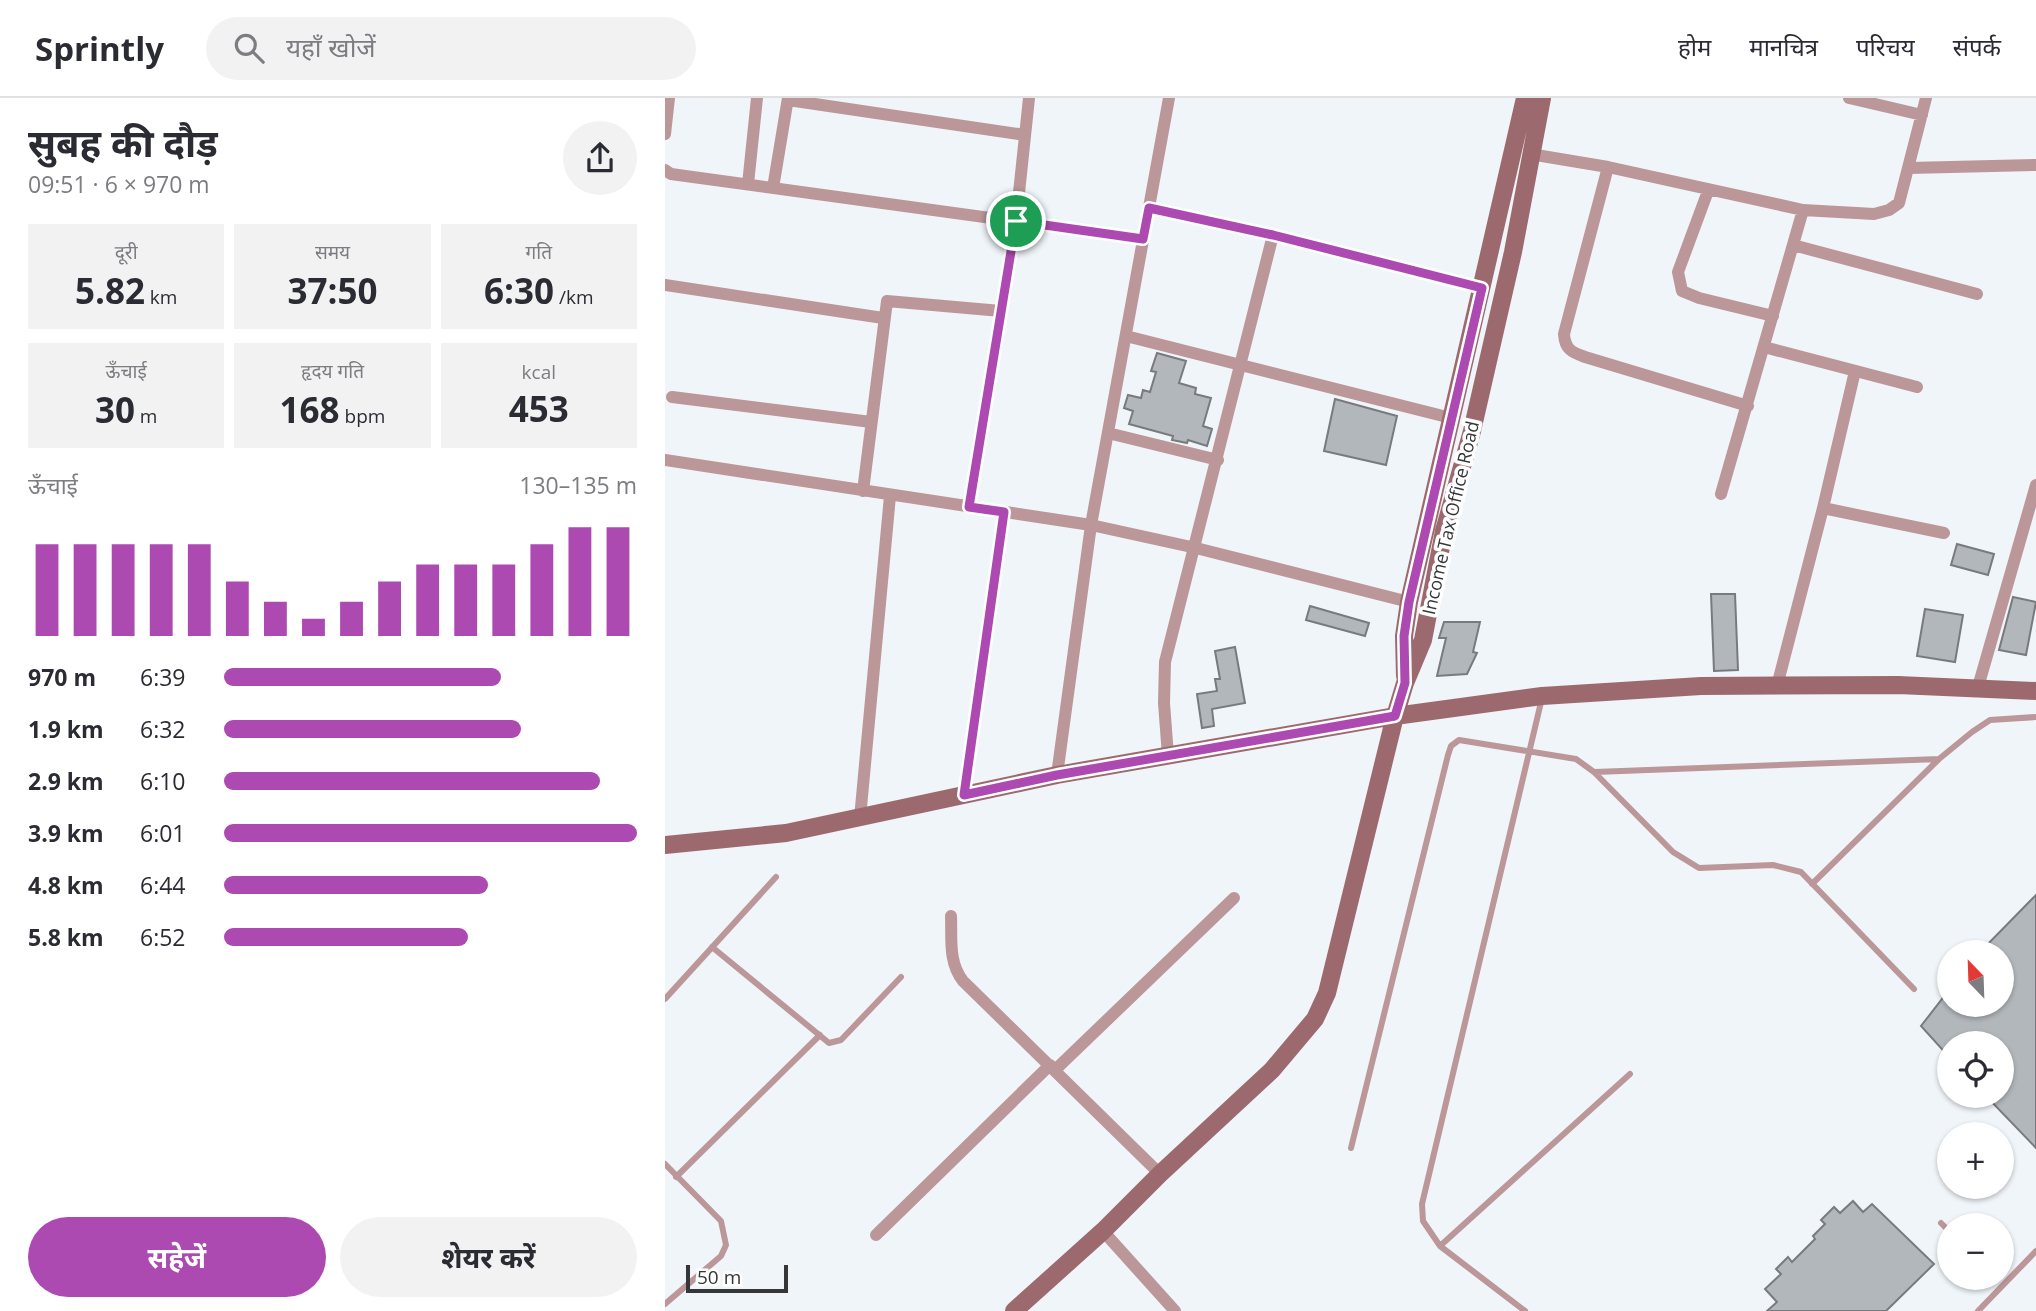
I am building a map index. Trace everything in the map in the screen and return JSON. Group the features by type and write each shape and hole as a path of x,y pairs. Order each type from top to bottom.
{"main road":[{"path":"1405,683 1404,636 1409,602 1525,98"},
{"name":"Income Tax Office Road","path":"1014,1311 1103,1231 1272,1070 1315,1019 1327,993 1395,716 1423,640 1444,531 1472,431 1513,252 1542,98"},
{"path":"665,845 786,833 1057,775 1395,716 1542,696 1701,686 1978,687 2036,691"}],"street":[{"path":"665,134 669,98"},
{"path":"748,184 757,98"},
{"path":"969,507 1016,221 1029,98"},
{"path":"1057,775 1091,525 1169,98"},
{"path":"1849,98 1922,115"},
{"path":"1530,154 1608,167 1803,210 1874,214 1889,210 1899,203 1926,98"},
{"path":"773,188 788,99 1025,135"},
{"path":"1909,167 2036,165"},
{"path":"1608,167 1564,334 1565,345 1585,357 1748,406"},
{"path":"665,170 671,174 1143,239"},
{"path":"1708,191 1678,272 1682,291 1699,298 1773,316"},
{"path":"1149,208 1273,235 1482,288"},
{"path":"1721,494 1803,210"},
{"path":"1168,756 1164,703 1165,662 1196,548 1273,235"},
{"path":"1793,245 1977,294"},
{"path":"665,285 883,318"},
{"path":"863,491 885,304 892,299 1001,311"},
{"path":"1126,336 1451,418"},
{"path":"1764,347 1917,387"},
{"path":"1777,686 1855,371"},
{"path":"672,397 871,422"},
{"path":"1108,433 1218,460"},
{"path":"665,460 1091,525 1196,548 1409,602"},
{"path":"1978,687 2036,485"},
{"path":"860,818 890,496"},
{"path":"1823,508 1944,533"},
{"path":"964,795 1004,512"},
{"path":"876,1236 1234,898"},
{"path":"951,916 952,960 956,972 1160,1174"},
{"path":"1103,1231 1175,1311"}],"lane":[{"path":"1525,1311 1440,1246 1423,1221 1424,1188 1542,696"},
{"path":"1812,884 1939,759 1990,720 2036,718"},
{"path":"1352,1148 1451,746 1459,740 1576,759 1594,772 1686,862 1699,868 1773,865 1801,872 1914,989"},
{"path":"1594,772 1939,759"},
{"path":"665,999 776,877"},
{"path":"712,947 829,1043 841,1040 901,977"},
{"path":"676,1177 820,1035"},
{"path":"1440,1246 1630,1074"},
{"path":"665,1164 721,1222 726,1245 720,1256 665,1304"},
{"path":"2014,1269 2036,1251"},
{"path":"1977,1311 1993,1290"}],"building":[{"path":"1157,353 1186,361 1179,383 1196,388 1195,394 1211,398 1203,426 1212,429 1207,446 1188,440 1187,443 1172,440 1173,436 1129,424 1133,411 1124,408 1128,395 1141,398 1143,390 1150,392 1156,372 1151,371"},
{"path":"1335,399 1397,416 1386,465 1324,451"},
{"path":"1957,544 1994,554 1988,575 1951,565"},
{"path":"1711,594 1735,594 1738,670 1714,671"},
{"path":"2013,597 2036,602 2026,655 1999,650"},
{"path":"1310,606 1369,623 1365,636 1306,620"},
{"path":"1925,609 1963,615 1955,662 1917,656"},
{"path":"1444,622 1480,622 1473,652 1477,653 1467,674 1437,676 1446,638 1439,638"},
{"path":"1235,647 1245,703 1212,709 1214,726 1202,728 1197,694 1217,691 1215,679 1220,679 1215,651"},
{"path":"2036,895 2036,1148 2014,1122 1998,1108 2014,1108 2014,1031 1937,1031 1937,1044 1921,1026 1937,1005 1937,1017 2014,1017 2014,940 1992,940"},
{"path":"1853,1201 1863,1212 1872,1204 1934,1264 1886,1311 1767,1311 1777,1302 1765,1289 1781,1274 1776,1269 1788,1257 1792,1262 1815,1239 1813,1236 1825,1224 1821,1220 1834,1207 1840,1213"}],"route":[{"path":"1149,208 1273,235 1482,288 1409,602 1404,636 1405,683 1395,716 1057,775 964,795 1004,512 969,507 1016,221 1143,239 1149,208"}]}
